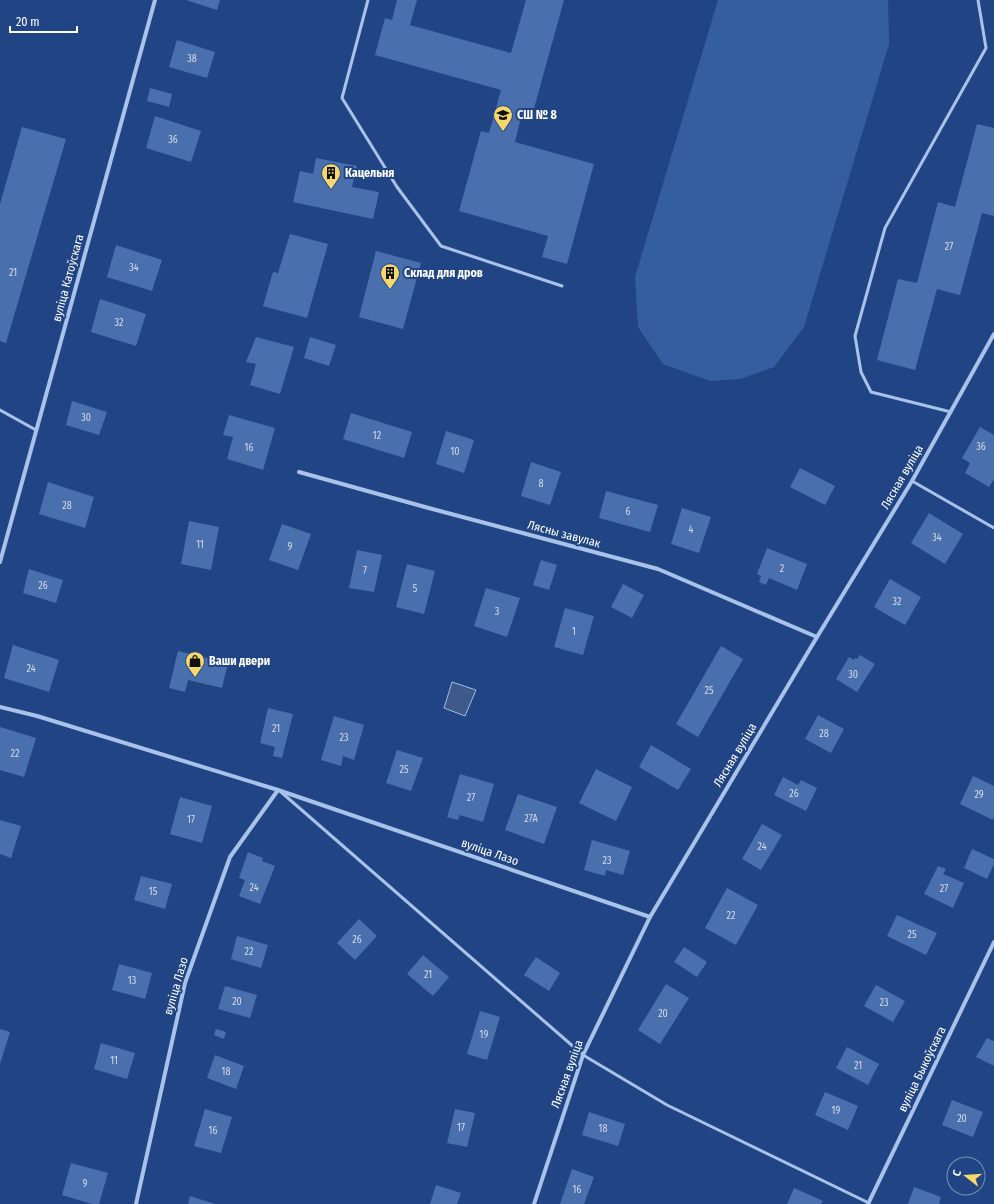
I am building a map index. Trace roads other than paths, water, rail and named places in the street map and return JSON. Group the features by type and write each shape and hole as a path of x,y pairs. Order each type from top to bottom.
{"street":[{"name":"вуліца Катоўскага","path":"0,562 155,0"},
{"name":"Лясная вуліца","path":"534,1204 583,1055 650,917 912,481 994,334"},
{"name":"Лясны завулак","path":"299,472 658,569 817,637"},
{"name":"вуліца Лазо","path":"0,707 37,716 278,790 650,917"},
{"name":"вуліца Лазо","path":"136,1204 185,983 230,857 278,790"},
{"name":"вуліца Быкоўскага","path":"868,1203 994,942"}],"lane":[{"path":"368,0 342,98 397,187 440,246 562,286"},
{"path":"951,412 871,392 860,372 855,336 885,228 986,48 978,0"},
{"path":"0,410 36,430"},
{"path":"912,481 994,528"},
{"path":"278,790 583,1055 667,1104 868,1203"}],"place":[{"name":"СШ № 8","path":"503,132"},
{"name":"Кацельня","path":"331,190"},
{"name":"Склад для дров","path":"390,290"},
{"name":"Ваши двери","path":"195,678"}]}
